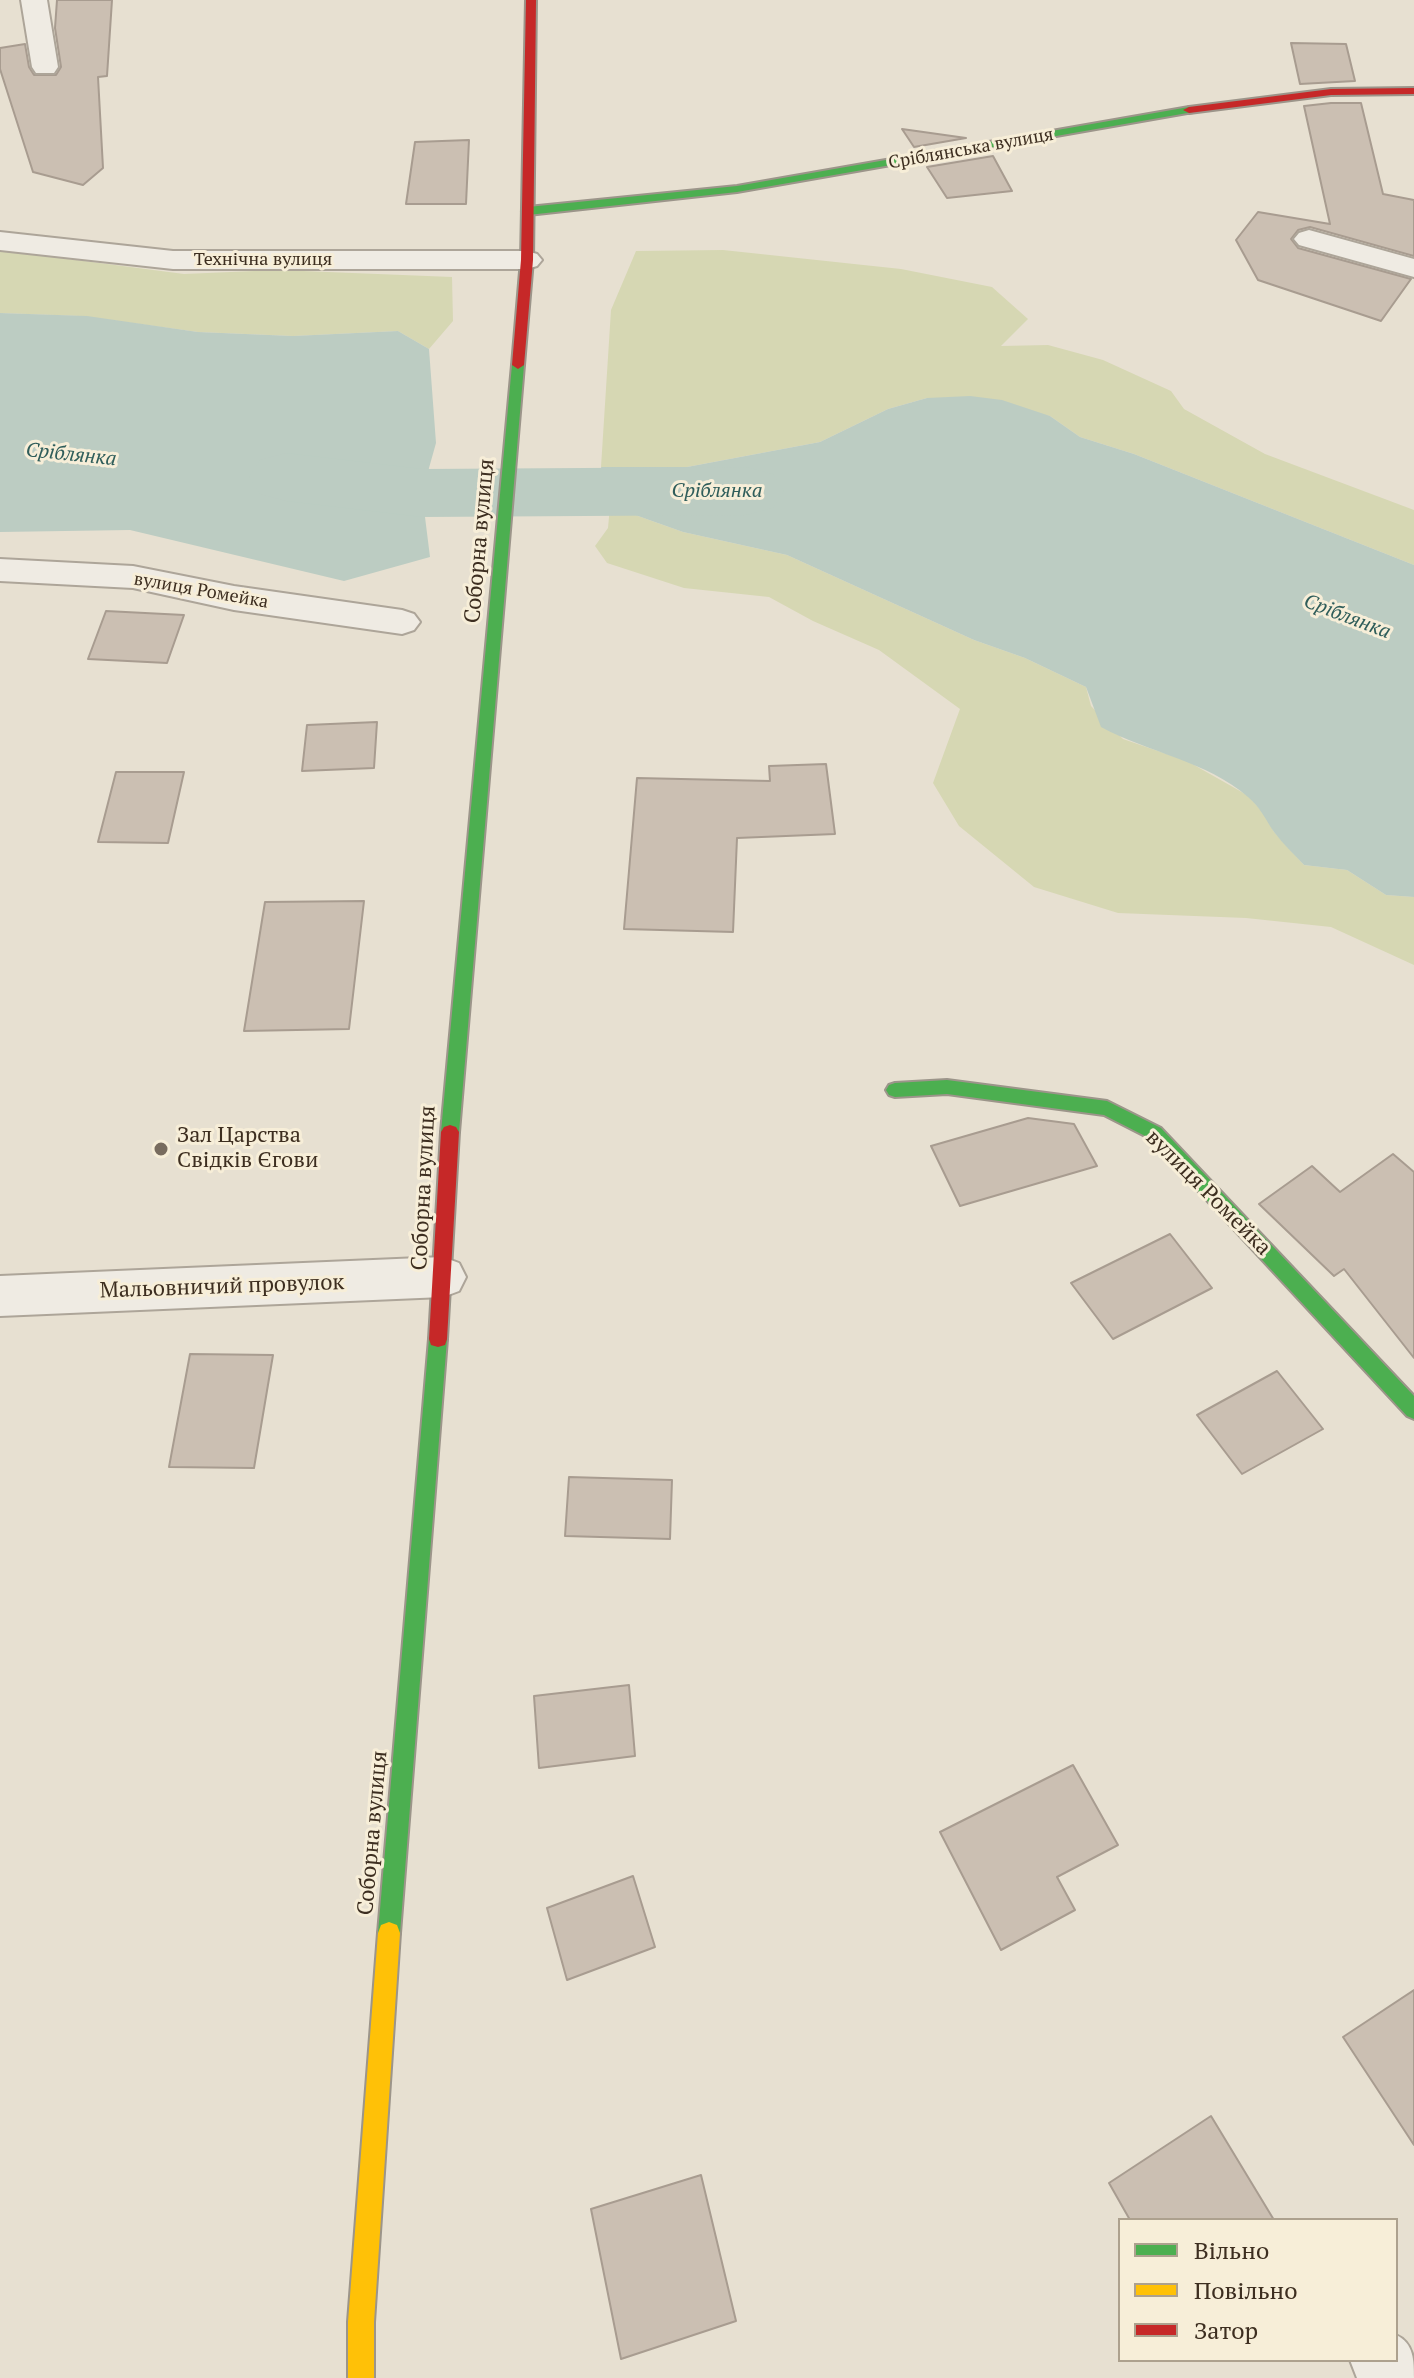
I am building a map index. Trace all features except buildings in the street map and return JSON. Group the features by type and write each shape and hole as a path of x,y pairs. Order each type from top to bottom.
{"main road":[{"name":"Соборна вулиця","path":"361,2378 361,2322 381,2030 443,1277 451,1121 527,260 531,0"},
{"name":"Сріблянська вулиця","path":"528,211 701,196 1271,96 1414,91"},
{"name":"вулиця Ромейка","path":"895,1090 947,1087 1107,1108 1155,1133 1414,1410"}],"street":[{"path":"34,0 45,67"},
{"path":"1309,239 1414,268"},
{"name":"Технічна вулиця","path":"0,241 173,260 527,260"},
{"name":"вулиця Ромейка","path":"0,570 133,577 234,598 402,622"},
{"name":"Мальовничий провулок","path":"0,1296 443,1277"}],"green space":[{"path":"0,250 184,274 278,270 452,277 453,321 429,349 398,331 293,336 198,332 81,316 0,313"},
{"path":"723,250 901,269 992,287 1028,319 1001,346 1048,345 1103,360 1171,391 1184,409 1265,454 1414,510 1414,565 1134,454 1080,437 1050,416 927,398 888,409 820,442 687,467 601,467 611,310 636,251"},
{"path":"610,506 683,532 787,555 1086,687 1091,706 1123,739 1187,761 1247,795 1264,813 1274,832 1304,865 1347,870 1386,895 1414,897 1414,965 1331,927 1246,918 1118,913 1034,887 959,826 933,783 960,709 879,650 813,621 769,597 684,588 607,563 595,546 608,528"}],"water":[{"path":"0,313 87,316 198,332 293,336 398,331 429,349 436,443 422,493 430,557 344,581 130,530 0,532"},
{"path":"970,396 1002,400 1050,416 1080,437 1134,454 1414,565 1414,897 1386,895 1347,870 1304,865 1277,836 1256,805 1232,785 1196,766 1101,727 1086,687 787,555 683,532 610,506 601,467 687,467 820,442 888,409 927,398"}],"waterway":[{"name":"Сріблянка","path":"286,477 422,493 746,491"}],"traffic: fast":[{"path":"528,211 737,189 1189,110"},
{"path":"450,1132 518,365"},
{"path":"895,1090 947,1087 1107,1108 1155,1133 1414,1410"},
{"path":"389,1933 438,1339"}],"traffic: slow":[{"path":"361,2378 361,2322 389,1933"}],"traffic: jam":[{"path":"518,365 527,260 531,0"},
{"path":"1189,110 1331,92 1414,91"},
{"path":"438,1339 450,1132"}],"place":[{"name":"Зал Царства Свідків Єгови","path":"161,1149"}]}
